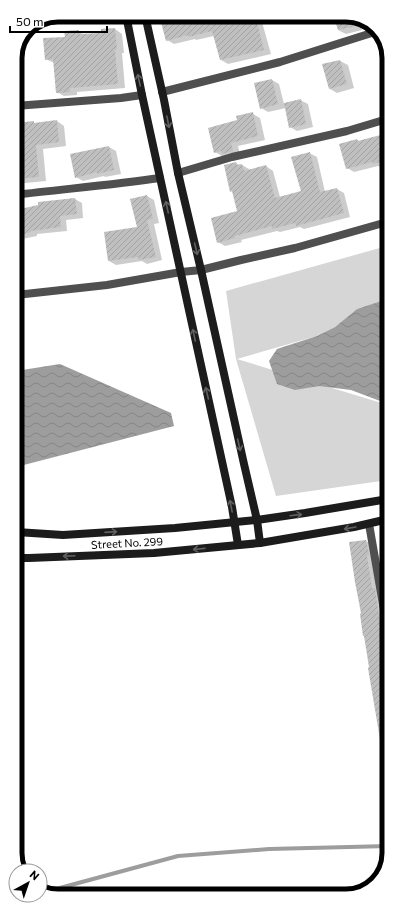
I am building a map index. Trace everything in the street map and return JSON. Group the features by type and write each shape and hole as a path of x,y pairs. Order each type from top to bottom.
{"street":[{"path":"127,22 238,545"},
{"path":"147,22 178,173 257,520 260,543"},
{"path":"162,92 280,62 372,34"},
{"path":"22,105 142,95"},
{"path":"178,173 232,157 347,131 382,120"},
{"path":"22,194 68,188 120,184 160,178"},
{"path":"22,294 107,285 201,270 295,248 382,223"},
{"path":"22,532 63,535 175,528 305,514 382,500"},
{"name":"Street No. 299","path":"22,558 154,553 260,543 382,521"},
{"path":"369,524 382,583"}],"shaded area":[{"path":"382,247 382,301 357,309 335,327 317,336 237,359 382,403 382,481 276,496 236,359 226,291"}],"water":[{"path":"382,301 382,402 351,390 319,386 295,390 277,384 269,361 277,349 317,336 335,327 357,309"},
{"path":"60,364 171,413 174,426 22,465 22,370"}],"building":[{"path":"161,22 257,22 264,50 220,60 212,31 166,41"},
{"path":"335,22 348,22 355,23 356,26 338,30"},
{"path":"115,28 118,84 70,88 70,92 56,93 53,59 45,60 43,38 65,37 64,31 79,30 79,34 101,33 101,29"},
{"path":"340,60 347,84 329,89 322,64"},
{"path":"272,79 278,104 260,109 254,83"},
{"path":"301,99 306,124 289,128 284,103"},
{"path":"253,112 258,136 231,143 233,151 222,154 221,151 214,153 208,128 237,120 236,116"},
{"path":"57,120 59,142 36,145 39,177 22,178 22,122 34,121 34,123"},
{"path":"382,135 382,161 373,164 372,162 346,169 339,144 357,139 358,141"},
{"path":"109,146 114,170 97,174 97,172 75,178 70,154"},
{"path":"310,152 320,192 337,188 344,213 296,226 295,223 272,229 272,226 235,236 235,238 217,243 211,218 237,211 232,191 230,192 224,165 236,162 237,165 242,164 244,171 266,165 275,198 301,191 291,157"},
{"path":"147,195 153,219 147,220 156,257 139,260 138,257 108,261 104,232 137,227 130,199"},
{"path":"75,198 77,214 60,216 61,227 31,231 22,234 22,209 38,205 38,202"},
{"path":"366,540 372,588 375,588 382,637 382,751 368,668 361,613 349,542"}],"waterway":[{"path":"56,889 178,856 269,849 382,846"}]}
